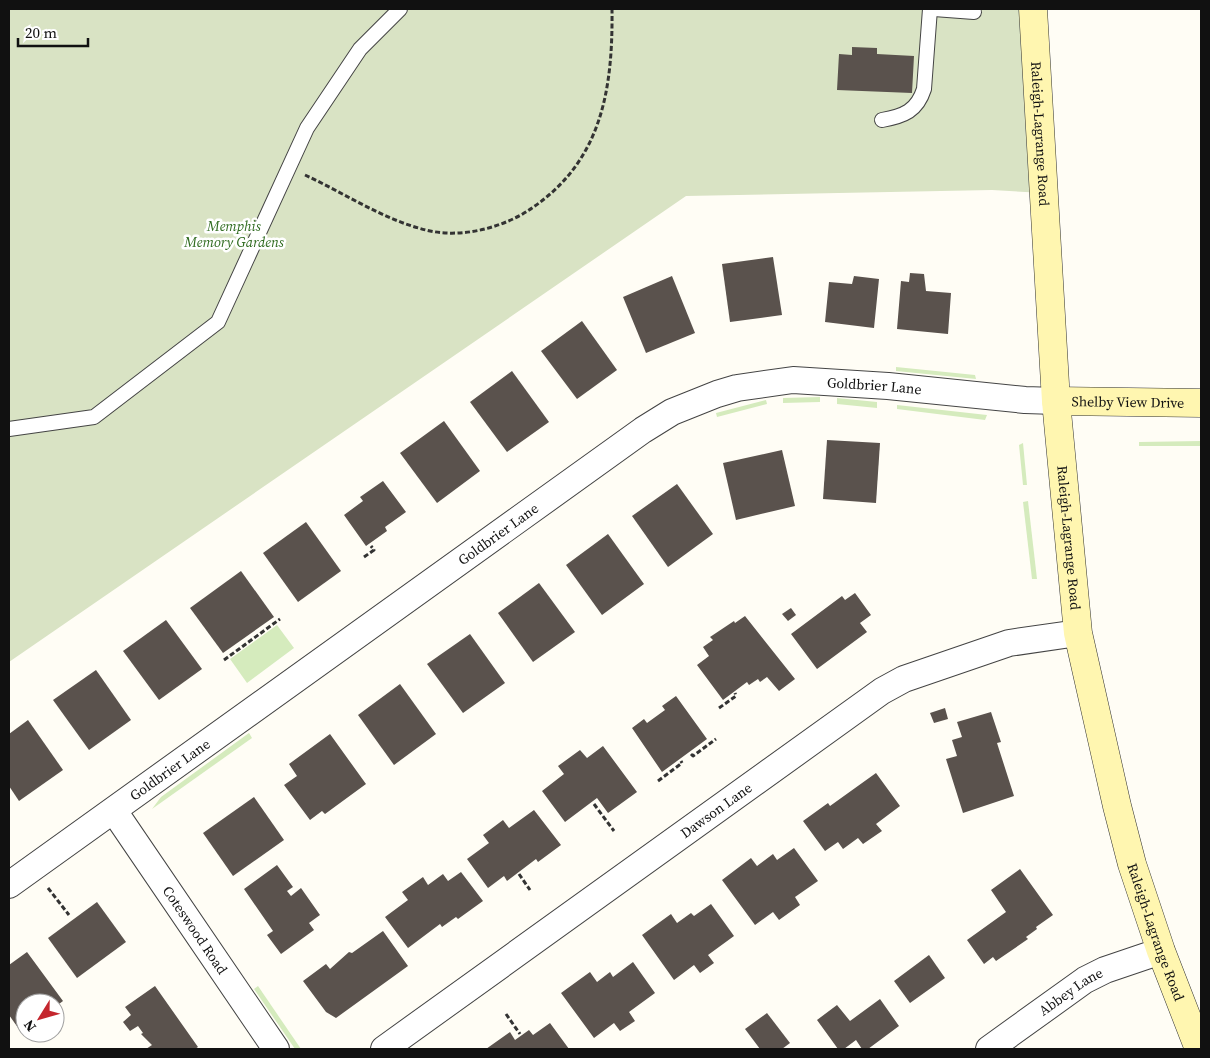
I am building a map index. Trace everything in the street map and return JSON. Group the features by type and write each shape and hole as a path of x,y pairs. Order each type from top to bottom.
{"main road":[{"name":"Raleigh-Lagrange Road","path":"1033,9 1056,400 1078,633 1116,806 1132,864 1161,951 1199,1049"},
{"name":"Shelby View Drive","path":"1056,400 1201,403"}],"street":[{"name":"Goldbrier Lane","path":"9,885 643,430 687,405 737,388 807,380 998,398 1056,400"},
{"name":"Dawson Lane","path":"384,1049 882,691 904,679 1009,643 1078,633"},
{"name":"Coteswood Road","path":"114,810 276,1049"},
{"name":"Abbey Lane","path":"989,1049 1085,980 1105,970 1161,951"}],"lane":[{"path":"9,429 94,417 218,322 307,128 360,49 400,9"},
{"path":"882,120 904,116 921,100 924,89 930,9"},
{"path":"934,9 974,12"}],"path":[{"path":"289,167 384,214 427,231 472,232 511,220 541,202 560,187 580,161 594,135 609,80 612,9"},
{"path":"364,557 374,550 372,546"},
{"path":"224,660 280,620"},
{"path":"254,631 258,636"},
{"path":"244,639 247,644"},
{"path":"719,708 736,696 735,693"},
{"path":"691,754 693,756 716,739"},
{"path":"658,781 682,763 680,761"},
{"path":"594,804 614,831"},
{"path":"519,874 530,890"},
{"path":"48,888 69,915"},
{"path":"506,1014 520,1034"}],"green space":[{"name":"Memphis Memory Gardens","path":"9,9 1033,9 1044,193 992,190 686,196 9,662"},
{"path":"896,367 975,375 976,379 896,371"},
{"path":"820,397 820,402 783,403 783,398"},
{"path":"837,398 877,402 877,408 837,404"},
{"path":"766,400 767,404 717,417 716,413"},
{"path":"897,405 987,415 985,420 897,409"},
{"path":"1201,441 1201,446 1139,446 1139,442"},
{"path":"1023,443 1027,485 1023,485 1019,445"},
{"path":"1028,501 1037,579 1032,579 1023,502"},
{"path":"277,625 294,648 247,683 230,659"},
{"path":"249,733 252,738 152,809 161,797"},
{"path":"258,986 301,1049 295,1049 254,989"}],"building":[{"path":"852,47 877,48 877,54 914,56 912,93 837,90 839,54 852,55"},
{"path":"773,257 782,315 730,322 722,264"},
{"path":"910,273 924,274 926,291 951,293 948,334 897,329 901,281 909,282"},
{"path":"672,276 695,333 646,353 623,297"},
{"path":"854,276 879,279 874,328 825,322 829,282 852,284"},
{"path":"582,321 617,370 577,399 541,351"},
{"path":"512,371 549,422 507,452 470,402"},
{"path":"444,421 480,471 437,503 400,453"},
{"path":"827,440 880,443 876,503 823,499"},
{"path":"782,450 795,506 736,520 723,463"},
{"path":"383,481 406,512 385,527 387,531 366,546 344,515 363,501 360,497"},
{"path":"677,484 713,534 668,567 632,516"},
{"path":"306,522 341,571 298,602 263,553"},
{"path":"608,534 644,584 602,615 566,565"},
{"path":"241,571 274,617 223,653 190,608"},
{"path":"539,583 575,632 533,662 498,613"},
{"path":"855,593 871,615 860,623 867,632 817,669 791,634 842,596 845,600"},
{"path":"791,608 796,615 788,621 782,614"},
{"path":"745,616 795,679 779,691 767,677 760,682 758,679 749,685 747,682 723,700 697,665 709,656 703,647 713,640 710,637"},
{"path":"166,620 202,669 159,700 123,651"},
{"path":"470,634 505,683 463,713 427,664"},
{"path":"96,670 131,720 89,750 53,700"},
{"path":"400,684 436,734 394,765 358,715"},
{"path":"676,696 707,739 662,772 632,728 644,719 647,723 665,710 662,706"},
{"path":"945,708 948,719 934,723 930,713"},
{"path":"991,712 1001,742 997,743 1014,796 963,813 946,759 957,756 952,740 962,737 957,722"},
{"path":"28,720 63,770 19,801 9,786 9,734"},
{"path":"330,734 366,784 325,814 322,811 310,820 284,785 297,776 289,764"},
{"path":"603,746 637,792 608,813 597,798 565,822 542,791 564,774 558,766 580,750 587,758"},
{"path":"876,773 900,806 876,824 882,831 863,844 858,838 843,849 838,842 825,851 803,821 828,803 830,806"},
{"path":"254,797 284,840 233,876 203,833"},
{"path":"534,810 561,845 538,862 536,859 507,881 504,876 488,888 467,859 489,843 483,835 503,820 509,828"},
{"path":"794,848 818,881 795,897 800,905 779,920 773,912 755,925 722,880 751,858 757,866 773,854 777,860"},
{"path":"277,865 293,887 287,891 291,896 301,888 320,915 309,923 314,930 281,954 267,935 273,931 244,889"},
{"path":"1020,869 1053,915 1036,927 1037,929 1026,937 1028,939 996,961 993,957 984,964 967,940 1006,912 991,890"},
{"path":"461,872 483,901 458,919 456,917 442,927 440,924 408,948 385,917 408,900 402,892 423,877 428,885 443,874 448,881"},
{"path":"97,902 126,942 77,978 48,938"},
{"path":"711,904 734,936 708,955 714,963 700,973 694,965 674,980 642,935 671,914 677,923 691,913 694,916"},
{"path":"383,931 408,966 336,1018 326,1012 303,981 326,964 330,969 349,952 352,953"},
{"path":"27,952 57,993 15,993 15,1024 9,1015 9,965"},
{"path":"929,955 945,978 910,1003 894,981"},
{"path":"633,962 655,993 629,1012 635,1021 620,1031 614,1023 594,1038 561,993 590,972 597,982 610,972 613,977"},
{"path":"155,986 198,1047 195,1049 146,1049 152,1045 141,1034 143,1033 138,1026 130,1031 123,1022 131,1015 125,1007"},
{"path":"880,999 899,1026 868,1049 862,1049 856,1040 844,1049 838,1049 817,1020 837,1005 850,1021"},
{"path":"767,1013 790,1043 782,1049 760,1049 745,1029"},
{"path":"550,1023 569,1049 486,1049 510,1032 515,1040 529,1030 533,1035"}]}
